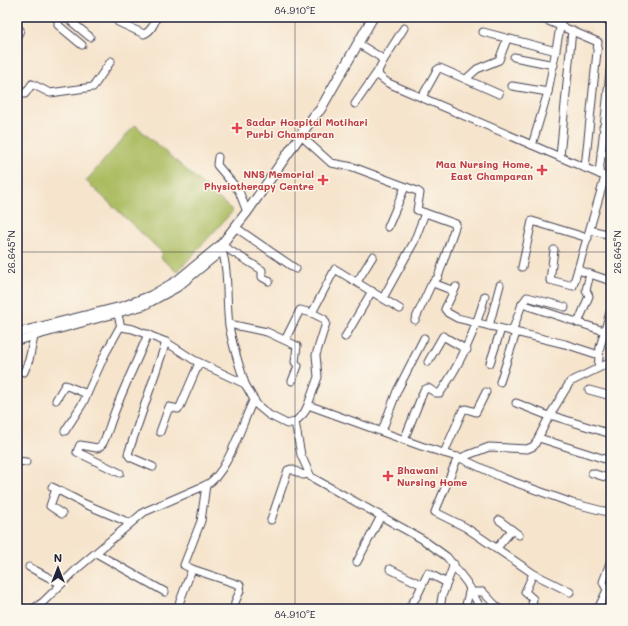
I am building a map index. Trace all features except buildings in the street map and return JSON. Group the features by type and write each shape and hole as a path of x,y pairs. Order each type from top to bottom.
{"main road":[{"path":"314,116 316,108 344,62 368,17"},
{"path":"17,333 109,311 137,302 167,287 221,248 300,135 320,110 359,44 373,17"}],"street":[{"path":"61,17 58,25 82,45"},
{"path":"66,17 90,37"},
{"path":"118,22 144,34 149,32 155,22 156,17"},
{"path":"539,17 598,42 585,168"},
{"path":"532,145 548,92 562,17"},
{"path":"599,17 611,22"},
{"path":"17,28 20,30 17,37"},
{"path":"356,104 404,28"},
{"path":"560,157 572,30"},
{"path":"483,32 556,51"},
{"path":"466,80 477,69 499,60 507,39"},
{"path":"359,44 380,57 383,61"},
{"path":"514,57 554,65"},
{"path":"17,60 17,67"},
{"path":"17,94 25,94 32,84 50,93 94,87 111,61"},
{"path":"554,250 550,280 572,286 588,238 605,176 601,152 603,127 608,108 611,62"},
{"path":"422,96 439,68 499,94"},
{"path":"378,71 379,76 388,83 422,96 605,176"},
{"path":"512,86 548,92"},
{"path":"603,127 611,130"},
{"path":"300,135 328,162 353,167 419,192 416,209 454,222 456,225 438,277 433,283 415,320"},
{"path":"601,152 611,155"},
{"path":"218,157 217,165 239,191 247,212"},
{"path":"388,227 405,187"},
{"path":"383,298 414,242 425,213"},
{"path":"522,267 532,221 588,238"},
{"path":"235,227 296,269"},
{"path":"590,230 611,235"},
{"path":"221,248 262,270 262,278 269,281"},
{"path":"17,341 144,306 161,297 192,276 221,248"},
{"path":"221,248 225,263 229,324 232,340 245,384 257,406 269,416 287,424 295,422 304,413 308,405 318,377 316,355 326,323 325,320 312,313 300,310 285,340"},
{"path":"357,282 373,256"},
{"path":"312,313 334,270 337,270 372,291 400,310"},
{"path":"578,270 611,280"},
{"path":"578,323 589,296 586,290 590,274"},
{"path":"433,283 455,289 446,307 446,312 457,318 565,344 599,355"},
{"path":"489,326 500,285"},
{"path":"345,337 372,291"},
{"path":"404,440 424,390 428,388 436,393 440,393 466,350 485,296"},
{"path":"500,382 522,304 529,296 565,307"},
{"path":"522,304 604,331"},
{"path":"598,368 604,331 611,308"},
{"path":"64,431 80,409 105,354 120,326 118,314"},
{"path":"229,324 250,327 285,340 298,347 295,362 298,366 292,381"},
{"path":"120,326 148,334 166,342 199,362 245,384"},
{"path":"490,363 501,329"},
{"path":"120,473 77,452 80,445 97,448 103,444 116,405 130,378 148,334"},
{"path":"428,362 443,336 466,350"},
{"path":"24,372 29,360 34,337"},
{"path":"382,431 397,391 424,338"},
{"path":"153,467 130,457 128,454 166,342"},
{"path":"160,432 169,407 180,408 199,362"},
{"path":"570,592 533,574 496,550 465,527 435,512 459,457 489,447 531,448 539,438 549,416 570,382 611,362"},
{"path":"56,400 65,385 87,394"},
{"path":"589,390 611,396"},
{"path":"444,453 462,410 466,408 476,412 486,392"},
{"path":"36,608 130,523 150,509 206,485 214,480 235,443 254,399"},
{"path":"516,403 549,416 611,434"},
{"path":"308,405 404,440 459,457 503,478 583,506 611,513"},
{"path":"295,422 301,455 309,474 320,482 422,540 454,564 471,590 481,609"},
{"path":"539,438 611,461"},
{"path":"17,461 26,462"},
{"path":"271,520 288,470 291,469 304,475 309,474"},
{"path":"592,473 611,479"},
{"path":"206,485 201,521 184,562 185,566 192,569 240,585 241,590 234,604 235,609"},
{"path":"62,514 50,506 54,488 85,504 130,523"},
{"path":"357,562 381,516"},
{"path":"500,520 519,535"},
{"path":"496,550 512,530"},
{"path":"96,553 165,592"},
{"path":"598,609 608,589 603,582 611,560"},
{"path":"440,609 441,598 454,564"},
{"path":"29,567 61,584"},
{"path":"176,609 192,569"},
{"path":"390,569 422,585"},
{"path":"408,609 428,573 447,583"},
{"path":"531,609 533,599 526,594 525,591 533,574"},
{"path":"465,609 471,590"},
{"path":"471,590 483,592 499,609"}],"green space":[{"path":"135,125 233,211 177,272 161,258 163,253 86,181"}],"place":[{"name":"Sadar Hospital Motihari Purbi Champaran","path":"237,128"},
{"name":"Maa Nursing Home, East Champaran","path":"542,170"},
{"name":"NNS Memorial Physiotherapy Centre","path":"323,180"},
{"name":"Bhawani Nursing Home","path":"388,476"}]}
